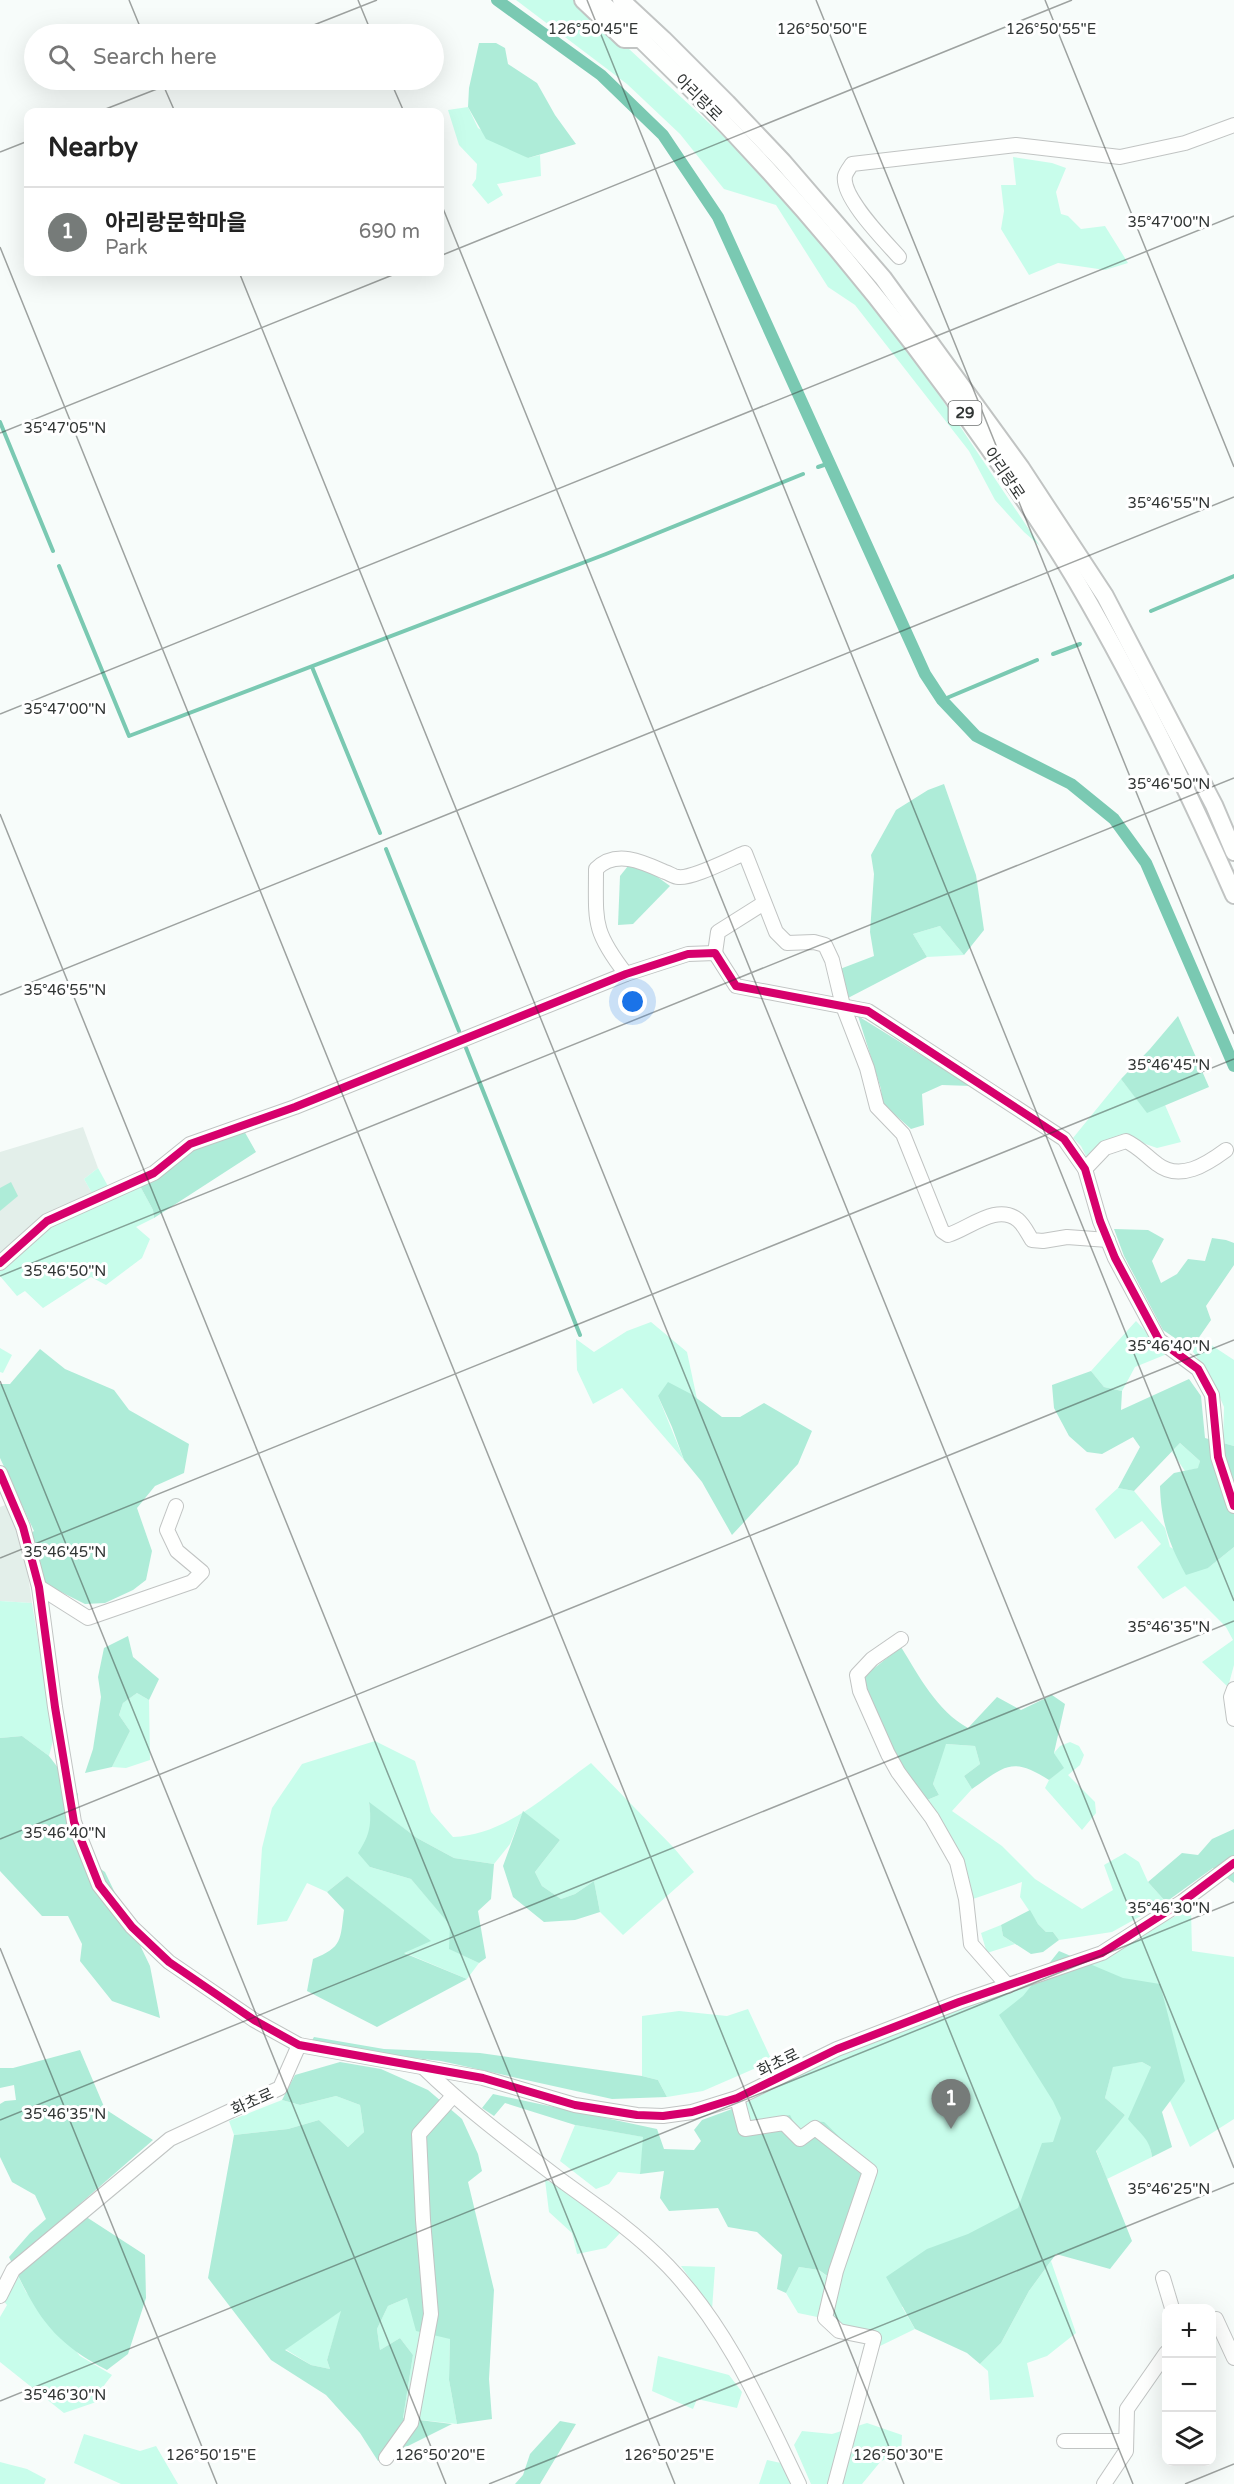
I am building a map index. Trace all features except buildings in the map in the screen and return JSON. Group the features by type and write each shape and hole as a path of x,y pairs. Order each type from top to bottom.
{"main road":[{"path":"582,0 624,39 641,39"},
{"name":"아리랑로","path":"599,0 756,154 871,288 937,373 1076,579 1175,763 1234,895"},
{"name":"아리랑로","path":"621,0 663,39 783,162 883,278 1021,468 1105,596 1214,805 1234,852"}],"street":[{"path":"899,257 845,189 845,175 852,164 1016,145 1119,157 1185,143 1234,125"},
{"path":"626,974 610,954 599,934 595,915 596,869 602,863 622,857 679,877 703,871 745,854 776,933 787,943 814,942 825,945 832,960 843,1006 859,1043 877,1107 903,1134 942,1232 948,1235 985,1217 1005,1213 1019,1221 1032,1240 1043,1241 1067,1236 1108,1240"},
{"path":"765,903 718,932 715,953 736,986 868,1011 1064,1139 1085,1169 1108,1240 1159,1340 1198,1369 1212,1395 1218,1457 1234,1506"},
{"path":"0,1263 47,1221 154,1173 190,1144 295,1107 626,974 688,954 715,953"},
{"path":"1085,1169 1105,1148 1126,1141 1139,1147 1158,1166 1179,1173 1205,1165 1226,1150"},
{"path":"0,1473 23,1527 39,1587 55,1707 74,1822 99,1885 132,1927 169,1962 254,2020 299,2045"},
{"path":"39,1587 88,1618 192,1582 202,1572 177,1551 167,1530 176,1506"},
{"path":"901,1639 872,1659 857,1675 860,1690 898,1772 932,1818 957,1862 966,1899 971,1944 1008,1986"},
{"path":"1234,1689 1231,1697 1234,1719"},
{"name":"화초로","path":"0,2296 13,2270 170,2139 280,2088 299,2045 483,2078 575,2105 637,2115 663,2116 692,2112 737,2098 837,2049 1102,1953 1182,1902 1234,1863"},
{"path":"423,2067 453,2096 614,2219 667,2264 697,2299 737,2359 798,2484"},
{"path":"386,2458 411,2423 431,2314 423,2220 420,2134 453,2096"},
{"path":"737,2098 745,2129 784,2123 800,2139 815,2128 870,2171 836,2271 825,2318 839,2331 874,2338 835,2484"},
{"path":"1163,2278 1171,2304"},
{"path":"1216,2319 1234,2358"},
{"path":"1104,2484 1126,2451 1127,2409 1163,2358"},
{"path":"1064,2441 1126,2441"}],"shaded area":[{"path":"83,1127 98,1168 84,1179 93,1195 0,1264 0,1152"},
{"path":"8,1504 23,1539 32,1603 0,1601 0,1507"}],"green space":[{"path":"516,0 576,0 735,147 797,209 893,326 1040,546 995,500 969,451 855,305 828,287 776,205 724,189 680,134 627,84"},
{"path":"479,43 496,43 505,48 508,64 537,83 555,115 576,144 528,158 486,139 468,107 469,88"},
{"path":"468,107 478,128 528,158 540,155 541,176 497,184 503,195 488,204 472,185 476,179 477,164 459,145 448,110"},
{"path":"1013,157 1052,163 1066,168 1056,192 1061,214 1068,216 1081,229 1105,226 1128,263 1105,270 1058,263 1029,275 1001,229 1004,211 1001,185 1016,185"},
{"path":"944,784 976,875 984,930 964,955 940,926 913,934 927,957 848,998 840,969 874,956 870,932 874,874 871,855 896,810 928,790"},
{"path":"628,866 652,873 670,886 633,924 618,925 620,876"},
{"path":"940,926 964,955 927,957 913,934"},
{"path":"858,1016 971,1086 942,1085 922,1094 924,1125 911,1129 882,1103 881,1089"},
{"path":"1178,1016 1209,1087 1147,1113 1121,1079"},
{"path":"1121,1079 1147,1112 1165,1105 1181,1142 1157,1148 1120,1135 1086,1156 1081,1146 1073,1138"},
{"path":"243,1129 256,1152 154,1218 153,1210 140,1186 191,1148"},
{"path":"98,1168 109,1188 93,1195 84,1179"},
{"path":"11,1182 18,1196 0,1211 0,1188"},
{"path":"140,1186 153,1210 154,1218 136,1227 150,1239 142,1258 106,1285 91,1277 43,1308 25,1291 17,1296 0,1276 0,1270 45,1230 78,1212"},
{"path":"1114,1229 1148,1230 1164,1239 1152,1261 1161,1283 1177,1274 1188,1259 1205,1261 1212,1238 1234,1243 1234,1265 1206,1306 1211,1320 1191,1349 1163,1330 1124,1256"},
{"path":"1136,1321 1167,1354 1135,1367 1122,1391 1104,1387 1091,1371"},
{"path":"651,1322 687,1352 697,1399 691,1394 658,1396 684,1460 622,1388 593,1404 577,1370 576,1339 594,1352 627,1331"},
{"path":"1199,1337 1234,1360 1234,1446 1223,1443 1224,1407 1212,1379 1191,1349"},
{"path":"0,1348 12,1355 3,1373 0,1372"},
{"path":"40,1349 65,1369 114,1390 129,1410 189,1444 184,1473 155,1486 137,1508 152,1551 146,1580 133,1590 105,1603 85,1604 45,1584 23,1539 34,1531 0,1458 0,1384 10,1384"},
{"path":"1091,1371 1104,1387 1122,1391 1121,1410 1189,1379 1201,1396 1205,1438 1234,1446 1234,1547 1208,1568 1186,1575 1167,1532 1160,1486 1174,1473 1198,1468 1200,1461 1180,1443 1134,1491 1118,1488 1140,1447 1133,1437 1102,1454 1087,1452 1069,1436 1054,1408 1052,1385"},
{"path":"668,1382 691,1394 722,1417 740,1417 764,1403 812,1431 798,1464 732,1535 702,1482 684,1460 658,1396"},
{"path":"1180,1443 1200,1461 1199,1468 1185,1471 1172,1452"},
{"path":"1118,1488 1134,1491 1165,1528 1170,1547 1208,1568 1234,1547 1234,1665 1228,1687 1202,1662 1233,1640 1226,1627 1185,1586 1163,1599 1137,1567 1161,1544 1142,1521 1115,1539 1095,1509"},
{"path":"0,1601 32,1603 54,1737 49,1756 22,1736 0,1738"},
{"path":"128,1636 133,1657 159,1679 149,1700 137,1693 123,1703 119,1715 130,1731 112,1767 85,1773 93,1749 101,1697 98,1677 104,1648"},
{"path":"901,1647 938,1703 968,1728 997,1697 1021,1710 1052,1695 1065,1704 1054,1753 1064,1768 1049,1780 1026,1768 1009,1767 972,1789 964,1776 980,1764 975,1746 946,1744 933,1784 939,1795 927,1800 898,1762 863,1677"},
{"path":"137,1693 149,1700 150,1760 126,1768 112,1767 130,1731 119,1715 123,1703"},
{"path":"22,1736 49,1756 78,1794 73,1831 79,1854 105,1872 150,1966 160,2018 112,2001 80,1961 82,1944 68,1916 42,1916 0,1871 0,1738"},
{"path":"375,1741 415,1761 431,1812 453,1837 491,1829 523,1812 510,1844 494,1864 454,1858 417,1838 369,1803 372,1824 368,1837 370,1867 411,1879 451,1925 450,1949 479,1963 467,1979 403,1952 430,1941 347,1876 327,1892 307,1883 287,1921 257,1925 262,1848 272,1808 302,1764"},
{"path":"1070,1742 1079,1746 1084,1755 1080,1765 1068,1775 1095,1802 1096,1813 1082,1830 1045,1788 1049,1780 1063,1768 1054,1753 1060,1746"},
{"path":"945,1744 975,1746 980,1764 964,1776 972,1789 952,1811 1002,1846 1035,1879 1082,1909 1113,1890 1104,1865 1125,1853 1139,1862 1148,1882 1166,1902 1112,1932 1059,1940 1053,1932 1046,1932 1038,1924 1020,1897 1022,1882 973,1899 959,1852 927,1800 939,1795 933,1784"},
{"path":"591,1763 674,1848 694,1872 623,1935 600,1912 594,1881 575,1894 561,1899 542,1886 535,1872 560,1840 523,1812"},
{"path":"369,1802 417,1838 454,1858 494,1864 491,1899 478,1911 486,1958 479,1963 449,1949 450,1925 411,1879 370,1867 358,1853 369,1829"},
{"path":"523,1811 560,1840 535,1872 542,1886 561,1899 575,1894 594,1881 600,1912 575,1920 544,1922 513,1897 503,1866"},
{"path":"1234,1829 1234,1883 1213,1868 1166,1902 1148,1882 1182,1853 1198,1855 1212,1839"},
{"path":"347,1876 431,1941 404,1953 467,1979 377,2027 307,1991 313,1959 335,1946 340,1936 344,1910 327,1892"},
{"path":"1191,1908 1192,1951 1234,1957 1234,2119 1190,2147 1137,2025 1074,2117 1034,2254 902,2307 915,2329 880,2346 824,2325 822,2318 798,2313 786,2293 799,2267 819,2270 836,2283 799,2133 749,2125 743,2105 824,2058 1095,1959"},
{"path":"1030,1910 1038,1924 1046,1932 1053,1932 1059,1940 1043,1952 1031,1954 1003,1936 1001,1925"},
{"path":"1001,1925 1003,1936 1015,1944 987,1953 981,1933"},
{"path":"1059,1951 1123,1978 1160,1984 1185,2081 1162,2112 1172,2147 1152,2157 1146,2140 1128,2119 1151,2067 1142,2062 1113,2067 1105,2098 1125,2115 1096,2151 1132,2241 1110,2269 1056,2254 1029,2291 1001,2343 980,2364 967,2353 915,2329 886,2277 927,2249 968,2234 1018,2208 1042,2143 1053,2142 1061,2118 1053,2101 999,2015 1023,1996"},
{"path":"748,2009 772,2061 703,2091 667,2097 658,2080 642,2076 642,2016 679,2011 727,2016"},
{"path":"314,2037 384,2049 480,2053 642,2076 658,2080 667,2097 612,2099 441,2061 368,2053 311,2042"},
{"path":"80,2050 105,2109 153,2140 74,2209 145,2255 146,2298 128,2354 107,2370 71,2348 58,2336 46,2323 19,2277 9,2257 46,2219 35,2195 12,2182 0,2157 0,2104 16,2100 14,2085 0,2088 0,2068 13,2068"},
{"path":"340,2062 381,2069 428,2090 462,2119 478,2154 482,2171 468,2182 494,2290 489,2379 492,2419 457,2424 449,2380 450,2339 416,2331 407,2298 388,2306 377,2329 380,2350 400,2338 413,2355 403,2418 452,2424 378,2461 360,2433 326,2395 271,2360 208,2278 234,2135 288,2129 319,2120 348,2147 364,2132 360,2105 336,2096 300,2105 282,2100 295,2075","holes":["341,2311 327,2360 330,2369 311,2365 285,2350"]},
{"path":"1142,2062 1151,2067 1135,2127 1147,2140 1152,2157 1107,2179 1096,2150 1125,2115 1105,2098 1113,2066"},
{"path":"493,2094 657,2129 664,2149 694,2150 701,2141 694,2130 702,2120 743,2105 749,2124 790,2115 799,2133 812,2121 824,2122 873,2169 837,2283 819,2270 799,2267 786,2293 777,2289 782,2255 757,2232 728,2227 718,2208 669,2211 660,2198 664,2171 640,2174 643,2137 575,2125 505,2103 494,2116 482,2108"},
{"path":"336,2096 360,2105 364,2132 348,2147 319,2120 288,2129 234,2135 229,2121 282,2100 300,2105"},
{"path":"575,2125 644,2137 640,2174 618,2172 609,2184 596,2189 560,2161"},
{"path":"545,2180 555,2184 620,2233 606,2248 577,2254 572,2233 549,2212"},
{"path":"1051,2261 1076,2333 1047,2356 1027,2363 1034,2397 990,2400 988,2371 980,2364 1001,2343 1029,2291"},
{"path":"681,2266 715,2267 712,2310"},
{"path":"17,2274 26,2292 80,2356 112,2375 99,2392 108,2398 64,2413 0,2362 0,2317 7,2305 2,2299"},
{"path":"407,2298 450,2339 449,2380 457,2424 403,2418 413,2355 400,2338 380,2350 377,2329 388,2306"},
{"path":"342,2310 327,2360 330,2369 311,2365 285,2349"},
{"path":"658,2356 729,2375 742,2392 737,2408 697,2399 693,2409 652,2391"},
{"path":"560,2421 576,2424 540,2484 515,2484 523,2475 530,2454"},
{"path":"867,2423 902,2435 901,2454 881,2461 862,2484 811,2484 794,2445 802,2431 832,2434"},
{"path":"84,2434 140,2451 156,2446 178,2484 121,2484 74,2463"},
{"path":"767,2460 781,2463 791,2484 759,2484"},
{"path":"0,2462 27,2469 46,2479 44,2484 0,2484"}],"waterway":[{"path":"497,0 601,75 663,135 718,217 925,674 942,700 976,736 1071,784 1114,819 1146,863 1234,1066"},
{"path":"0,422 53,551"},
{"path":"818,467 830,463"},
{"path":"59,566 129,736 606,554 803,474"},
{"path":"1151,611 1234,576"},
{"path":"1053,654 1080,644"},
{"path":"942,700 1037,660"},
{"path":"312,667 380,833"},
{"path":"386,849 459,1031"},
{"path":"466,1048 580,1335"}],"cycle path":[{"path":"0,1263 47,1221 154,1173 190,1144 295,1107 626,974 688,954 715,953 736,986 868,1011 1064,1139 1085,1169 1100,1221 1115,1258 1159,1340 1198,1369 1212,1395 1218,1457 1234,1506"},
{"path":"0,1473 23,1527 39,1587 55,1707 74,1822 99,1885 132,1927 169,1962 254,2020 299,2045 483,2078 575,2105 637,2115 663,2116 692,2112 737,2098 837,2049 959,2002 1102,1953 1182,1902 1234,1863"}],"place":[{"name":"아리랑문학마을","path":"951,2129"}]}
